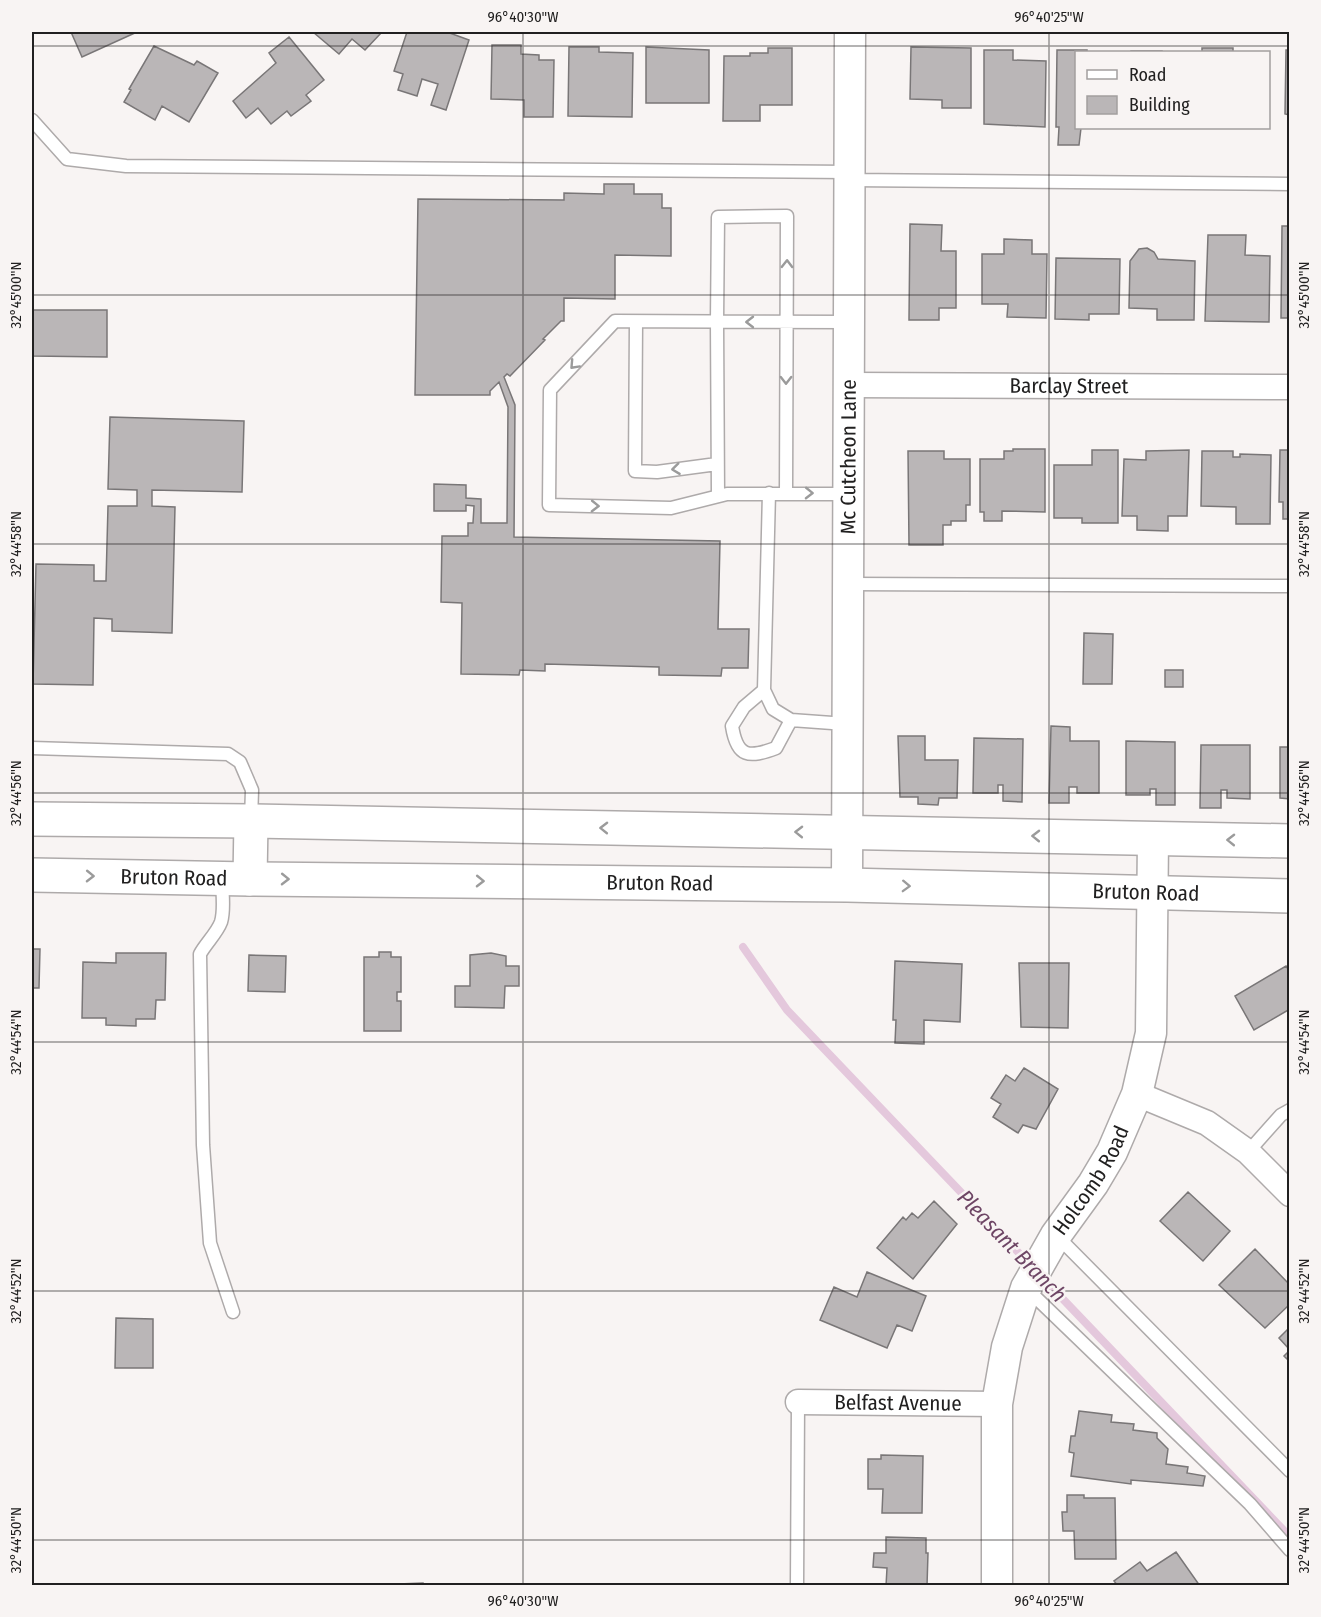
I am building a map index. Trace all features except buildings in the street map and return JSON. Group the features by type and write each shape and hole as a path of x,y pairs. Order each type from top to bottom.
{"main road":[{"path":"32,819 251,821 1290,841"},
{"path":"236,879 251,821"},
{"name":"Bruton Road","path":"32,874 236,879 847,885 1290,896"}],"street":[{"name":"Mc Cutcheon Lane","path":"847,885 850,32"},
{"name":"Barclay Street","path":"850,385 1290,387"},
{"name":"Holcomb Road","path":"997,1586 997,1404 1007,1347 1026,1288 1052,1242 1093,1184 1112,1152 1137,1094 1151,1033 1153,838"},
{"path":"1137,1094 1207,1123 1248,1152 1290,1194"},
{"name":"Belfast Avenue","path":"798,1402 997,1404"}],"lane":[{"path":"32,120 67,159 126,166 1290,184"},
{"path":"718,496 718,217 787,216 786,493"},
{"path":"848,494 769,493 718,496 672,508 549,505 550,390 615,321 850,322"},
{"path":"636,322 635,471 657,472 717,464"},
{"path":"769,493 764,690 773,709 791,720 846,724"},
{"path":"848,584 1290,586"},
{"path":"764,690 744,707 732,726 734,742 745,752 757,755 776,748 791,720"},
{"path":"32,748 228,754 240,762 252,790 251,821"},
{"path":"233,1312 210,1243 203,1145 200,954 220,923 222,911 236,879"},
{"path":"1248,1152 1281,1115 1290,1110"},
{"path":"1052,1242 1290,1471"},
{"path":"1026,1288 1250,1504 1290,1550"},
{"path":"797,1586 798,1402"}],"waterway":[{"name":"Pleasant Branch","path":"743,947 787,1010 1290,1537"}]}
